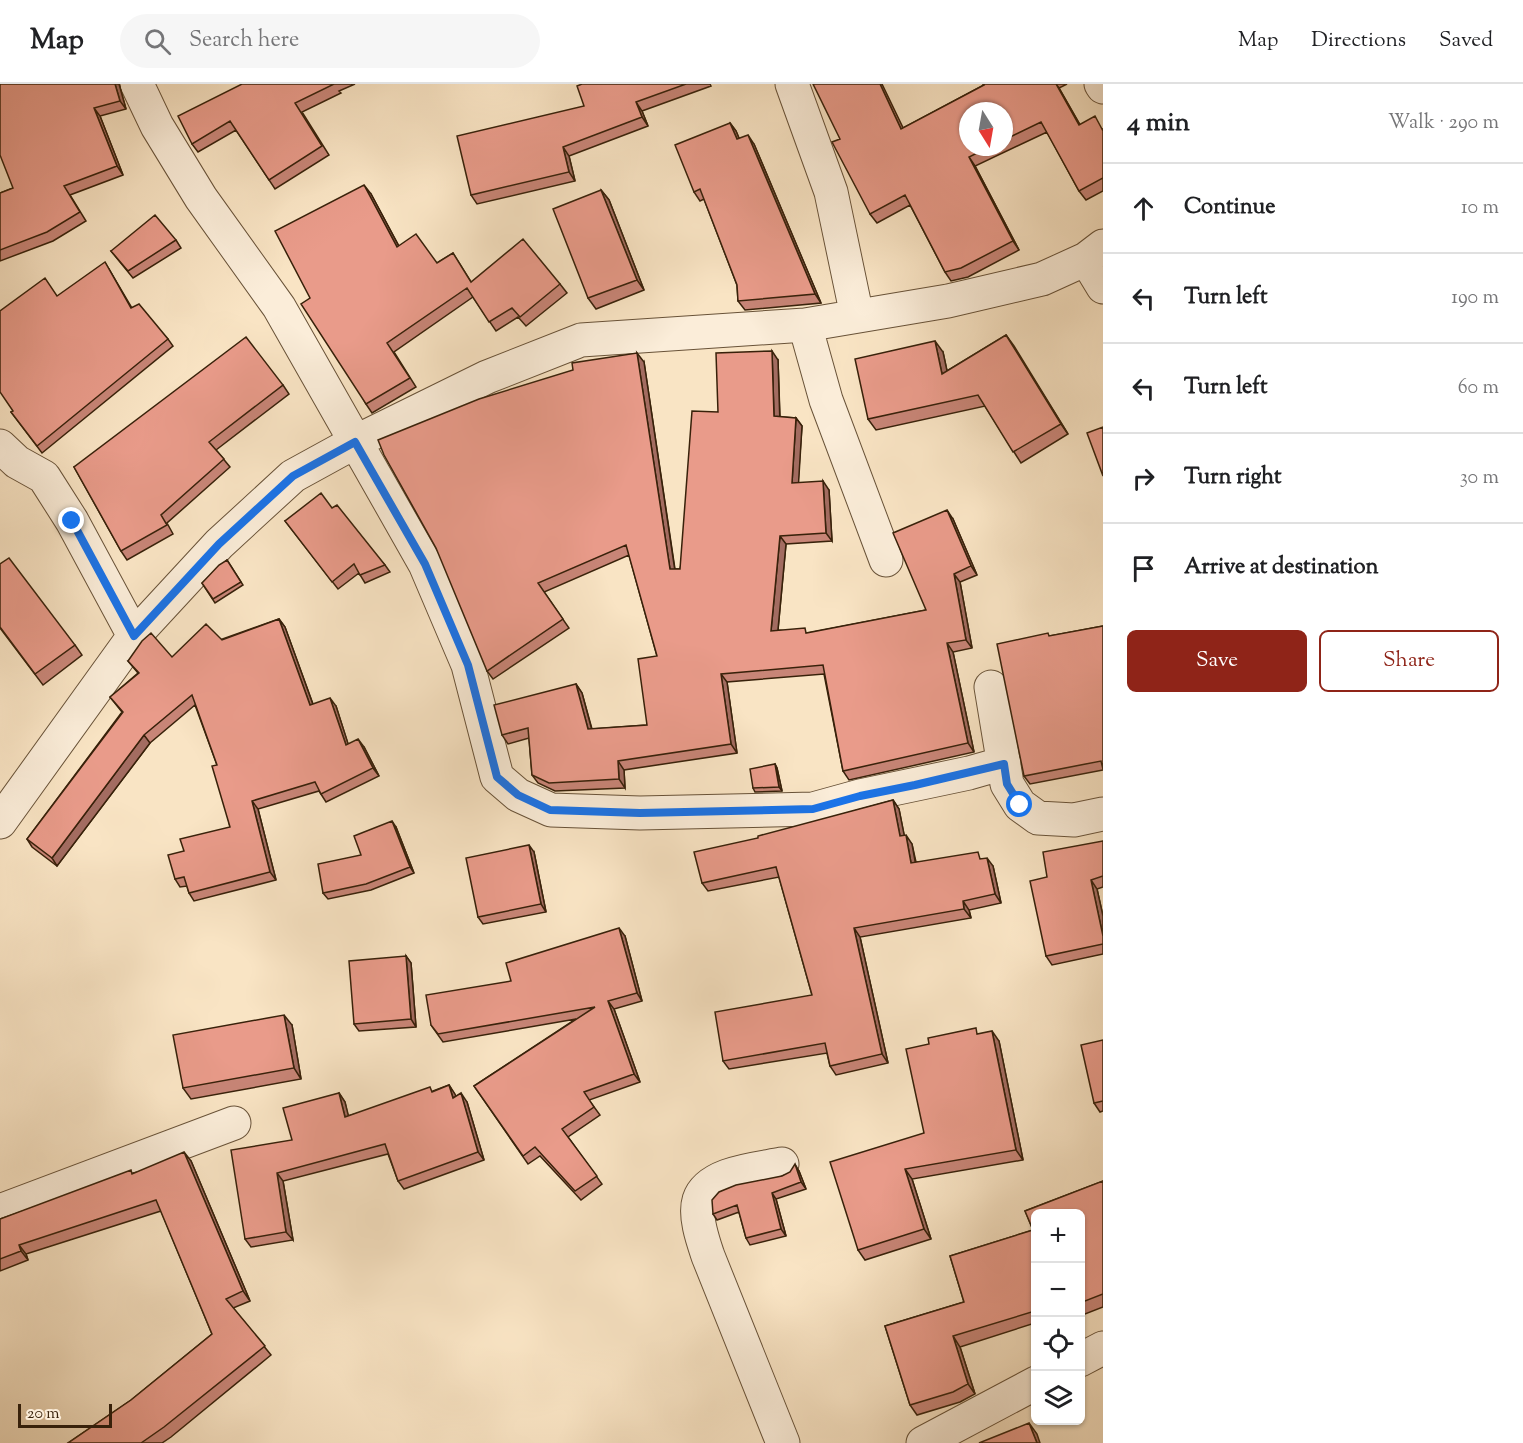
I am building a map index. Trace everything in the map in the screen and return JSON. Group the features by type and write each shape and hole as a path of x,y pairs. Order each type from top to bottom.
{"street":[{"path":"137,84 157,126 201,198 279,306 425,564 463,655 497,777 518,795 550,810 640,813 813,809 860,796 1004,764"},
{"path":"792,84 831,192 857,316"},
{"path":"0,822 134,636 219,544 293,476 355,442 487,377 581,340 805,325 948,301 1042,279 1095,252 1103,286"},
{"path":"805,325 826,400 886,560"},
{"path":"0,446 17,462 44,477 72,521 134,636"},
{"path":"992,687 1007,784 1020,805 1038,818 1074,820 1103,814"},
{"path":"0,1211 234,1123"},
{"path":"782,1164 723,1176 706,1188 698,1201 699,1226 708,1256 783,1443"},
{"path":"1085,1357 1103,1348"},
{"path":"923,1443 1031,1385"}],"building":[{"path":"0,84 115,84 120,101 94,108 117,166 64,186 80,212 47,232 0,250 0,193 13,188 0,155"},
{"path":"242,84 334,84 295,103 322,146 269,180 230,121 192,144 178,116"},
{"path":"582,84 686,84 636,102 642,117 563,147 569,172 471,195 457,136 584,106 577,86"},
{"path":"813,84 880,84 901,129 983,84 1056,84 1079,125 1095,116 1103,131 1103,178 1079,191 1041,122 1013,136 1013,102 959,102 959,156 971,156 969,157 1013,241 961,268 945,272 905,195 870,214 832,142 840,139"},
{"path":"730,123 737,139 748,135 815,294 738,301 737,285 700,189 694,192 675,145"},
{"path":"364,185 397,247 416,234 437,263 453,253 471,282 523,239 560,284 520,317 512,308 489,322 467,288 387,343 410,378 366,404 301,304 310,298 275,231"},
{"path":"601,190 637,280 588,298 553,209"},
{"path":"155,215 176,240 128,271 111,251"},
{"path":"105,262 131,308 139,304 168,339 37,446 11,412 13,411 0,392 0,311 45,278 57,296"},
{"path":"1006,335 1061,424 1013,452 978,395 868,419 855,359 935,341 942,374"},
{"path":"246,337 283,385 209,442 224,459 161,515 167,525 121,551 74,467"},
{"path":"772,351 774,416 796,418 792,483 823,481 826,533 780,536 771,631 805,628 806,633 926,610 893,533 947,510 971,566 954,574 966,640 947,643 968,743 843,771 823,665 721,674 731,744 618,761 619,779 549,783 532,775 528,728 502,735 494,705 576,684 588,729 647,725 638,659 657,656 626,545 538,583 563,619 487,671 436,548 384,455 378,440 479,399 573,370 572,363 637,353 670,569 680,569 692,411 718,412 716,353"},
{"path":"1103,427 1103,476 1087,433"},
{"path":"321,493 332,508 337,505 385,565 360,575 354,564 332,582 285,521"},
{"path":"9,558 75,645 35,674 0,627 0,564"},
{"path":"227,560 241,582 213,599 202,583"},
{"path":"279,619 310,705 330,698 346,745 358,739 373,768 321,794 315,782 252,801 270,872 189,893 184,877 175,879 168,855 184,851 180,839 230,827 212,766 217,765 192,695 144,735 52,858 27,839 123,712 110,697 139,673 128,661 142,641 151,633 172,657 206,624 222,640"},
{"path":"1103,626 1103,769 1101,761 1024,776 997,644 1048,633 1049,636"},
{"path":"775,764 779,787 753,788 750,769"},
{"path":"893,800 900,836 906,835 911,863 978,852 980,859 987,858 995,894 963,901 964,909 854,928 882,1054 830,1066 825,1043 723,1061 715,1012 812,995 776,867 702,883 694,852 758,838 758,836"},
{"path":"392,821 410,867 366,884 323,893 318,864 361,855 354,836"},
{"path":"1103,841 1103,876 1091,880 1103,944 1046,956 1030,881 1047,877 1043,852"},
{"path":"529,845 541,904 478,917 466,858"},
{"path":"619,928 637,993 608,1001 634,1074 584,1092 594,1107 562,1129 597,1176 575,1191 535,1147 523,1156 474,1086 595,1007 438,1034 431,1025 426,995 511,981 506,963"},
{"path":"406,956 411,1019 354,1024 349,961"},
{"path":"284,1015 294,1068 183,1088 173,1035"},
{"path":"976,1028 977,1034 992,1031 1016,1150 905,1169 924,1229 858,1250 830,1162 924,1133 906,1049 929,1044 928,1038"},
{"path":"1103,1040 1103,1101 1094,1103 1081,1045"},
{"path":"449,1085 453,1098 461,1093 478,1152 398,1181 385,1144 277,1173 286,1232 245,1239 231,1150 292,1140 283,1108 339,1093 345,1117 430,1087 432,1092"},
{"path":"184,1152 243,1291 226,1299 265,1346 141,1443 68,1443 131,1400 212,1334 156,1200 19,1245 21,1251 0,1259 0,1219 131,1170 132,1174"},
{"path":"795,1164 801,1182 772,1193 781,1229 746,1238 737,1205 713,1214 712,1200 719,1192 736,1185 782,1176 790,1172"},
{"path":"1103,1181 1103,1294 1085,1301 1085,1209 1031,1209 1031,1225 1025,1211"},
{"path":"1031,1231 1031,1312 953,1336 968,1384 953,1392 910,1405 885,1326 964,1302 950,1256"},
{"path":"1029,1423 1037,1443 979,1443"}],"route":[{"path":"72,521 134,636 219,544 293,476 355,442 425,564 468,665 497,777 518,795 550,810 640,813 813,809 860,796 1004,764 1007,784 1020,805"}]}
